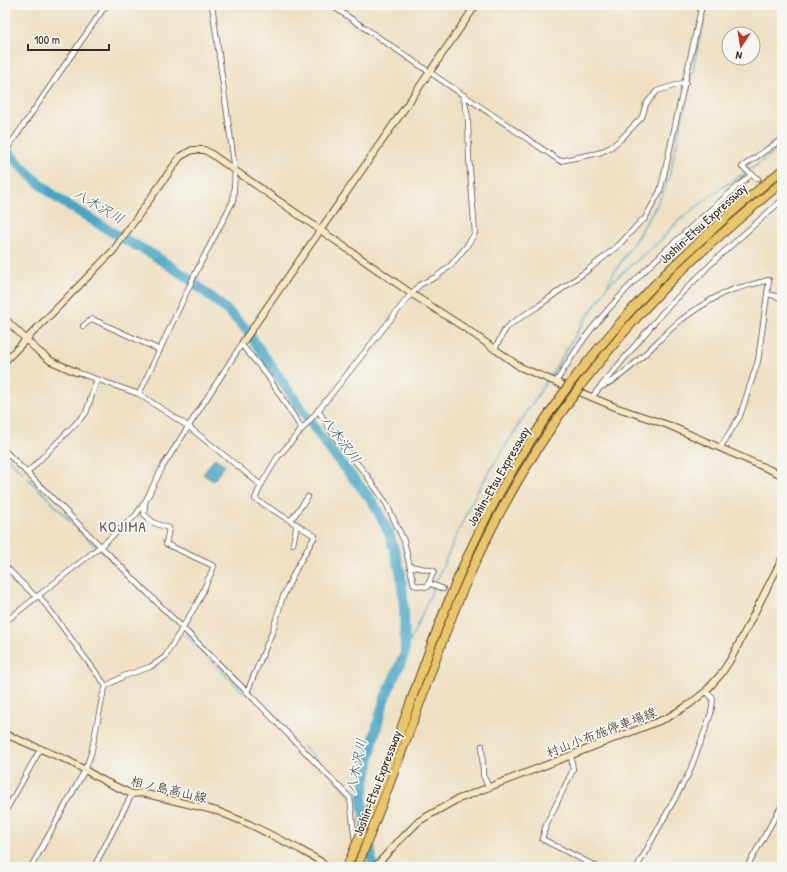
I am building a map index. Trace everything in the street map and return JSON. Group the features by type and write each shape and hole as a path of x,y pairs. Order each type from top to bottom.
{"highway":[{"name":"Joshin-Etsu Expressway","path":"347,867 395,745 440,620 472,546 498,496 540,426 572,381 621,321 665,274 712,229 782,170"},
{"name":"Joshin-Etsu Expressway","path":"357,867 390,783 446,630 472,568 493,525 541,442 581,385 633,321 673,278 718,236 782,182"}],"street":[{"path":"5,152 106,5"},
{"path":"139,394 197,270 233,201 235,170 212,5"},
{"path":"331,5 560,161 599,152 611,147 621,139 642,117 646,104 657,91 686,82"},
{"path":"5,622 135,516 145,502 163,466 223,371 476,5"},
{"path":"494,350 505,330 588,270 619,245 641,221 644,220 660,191 686,82 702,5"},
{"path":"247,692 273,630 282,598 296,569 315,536 292,520 255,499 277,458 318,411 411,294 420,285 436,277 450,266 466,247 474,233 468,117 463,95"},
{"path":"758,179 742,167 782,139"},
{"path":"5,361 113,251 180,157 192,150 204,150 235,170 411,294 468,330 494,350 520,367 584,393 592,398 668,425 782,476"},
{"path":"555,382 593,327 648,266 696,221 752,174"},
{"path":"592,398 663,312 717,258 782,200"},
{"path":"599,388 610,383 626,370 681,320 721,294 769,280 758,361 740,416 720,448"},
{"path":"768,294 782,298"},
{"path":"5,319 38,351 51,361 76,372 139,394 189,427 261,486"},
{"path":"83,326 92,319 160,350"},
{"path":"242,343 267,375 302,429"},
{"path":"27,473 86,413 97,379"},
{"path":"318,411 334,436 365,473 386,503 404,541 414,585 427,587 434,571 410,566"},
{"path":"5,451 247,692 350,798 357,867"},
{"path":"292,520 308,497"},
{"path":"31,867 85,770 91,754 103,694 106,686 124,676 150,667 165,656 199,600 214,566 166,544 169,528 154,523 144,514 145,502"},
{"path":"293,544 298,524"},
{"name":"村山小布施停車場線","path":"376,865 419,821 456,800 667,718 690,704 706,691 721,674 732,657 782,559"},
{"path":"5,566 35,596 40,597 106,686"},
{"path":"429,583 444,589"},
{"path":"637,867 689,773 711,713 713,699 706,691"},
{"name":"相ノ島高山線","path":"5,734 69,761 106,782 132,794 142,793 217,811 249,824 315,858 326,867"},
{"path":"482,746 483,775 489,788"},
{"path":"5,812 41,748"},
{"path":"571,755 572,770 546,825 542,839 597,867"},
{"path":"94,867 132,794"},
{"path":"747,867 782,805"}],"water":[{"path":"215,458 225,465 213,481 203,474"}],"waterway":[{"path":"550,377 586,318 602,296 613,274 638,236 665,189 671,169 707,5"},
{"path":"608,285 661,240 677,222 721,188 757,165 782,146"},
{"name":"八木沢川","path":"5,148 42,186 60,200 117,235 152,254 188,278 229,312 245,328 330,450 373,502 389,533 401,574 404,609 405,653 384,700 373,741 363,794 362,802 373,867"},
{"path":"405,653 477,492 547,380"},
{"path":"5,455 23,473"},
{"path":"28,478 96,547"},
{"path":"101,550 155,604"},
{"path":"185,634 243,692"},
{"path":"304,747 354,798 362,802"}],"tunnel":[{"path":"758,179 782,195"}],"district":[{"name":"KOJIMA","path":"123,527"}]}
